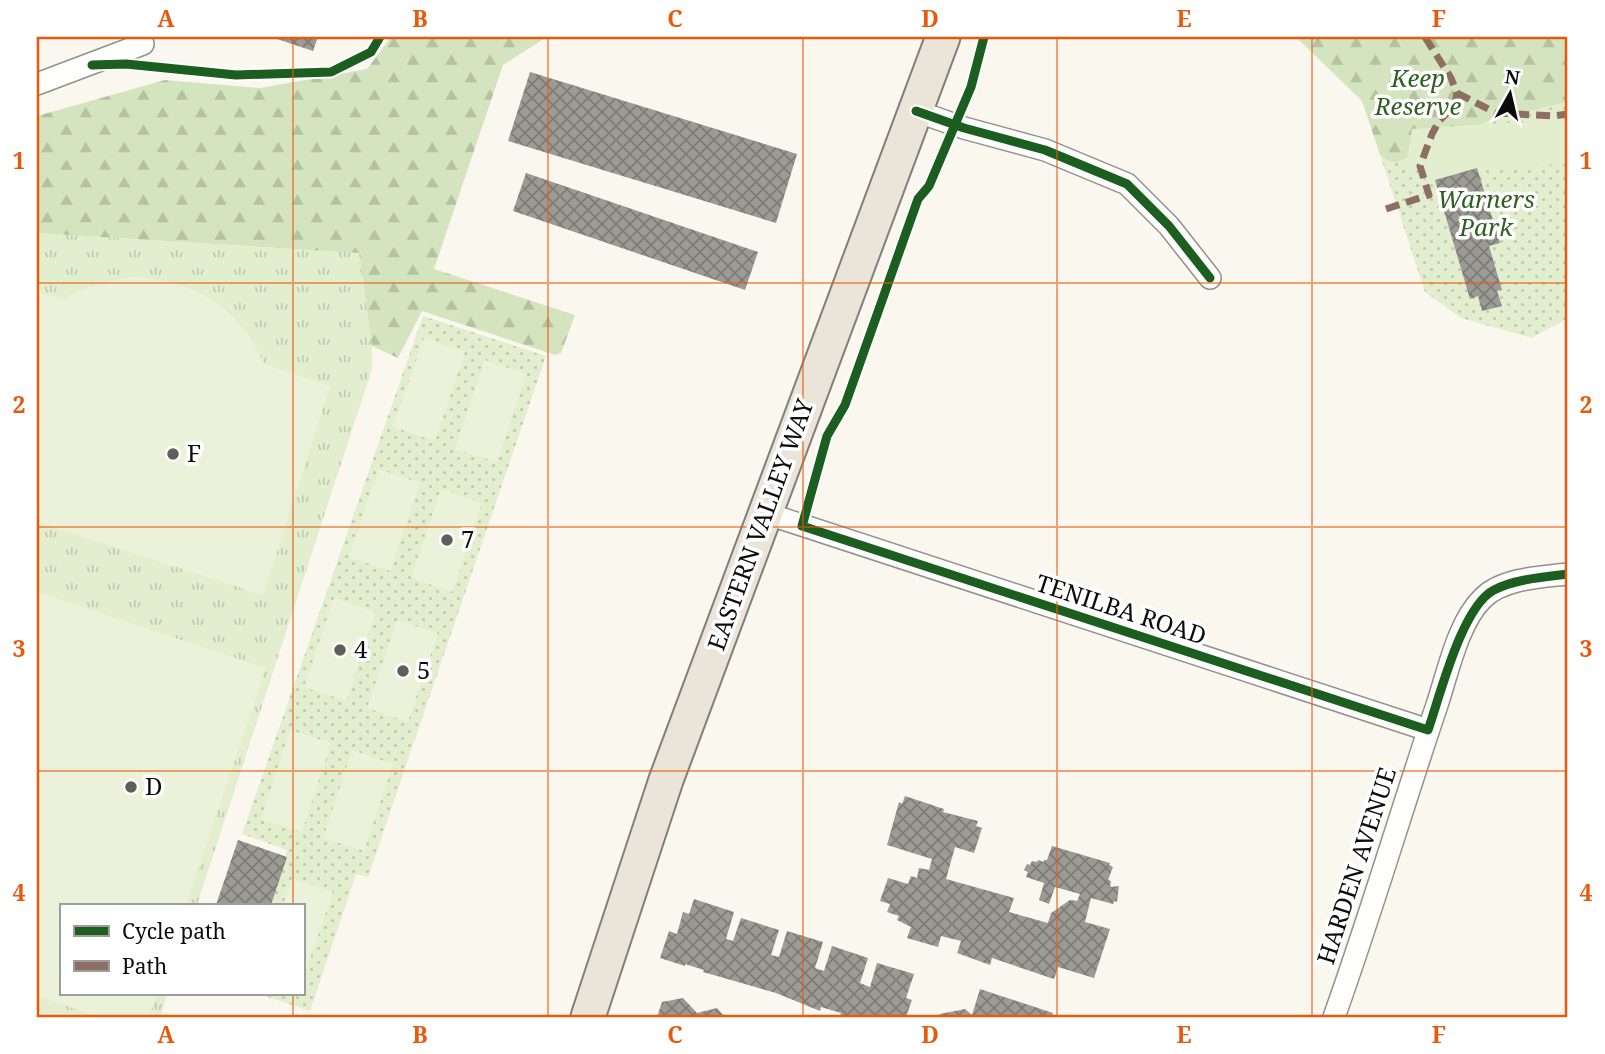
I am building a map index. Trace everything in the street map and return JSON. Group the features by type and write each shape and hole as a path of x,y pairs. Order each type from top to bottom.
{"main road":[{"name":"EASTERN VALLEY WAY","path":"588,1017 666,780 943,37"}],"street":[{"path":"37,84 142,44"},
{"path":"916,111 964,128 1045,150 1127,184 1169,226 1210,278"},
{"name":"TENILBA ROAD","path":"765,513 1428,730"},
{"name":"HARDEN AVENUE","path":"1334,1017 1461,635 1480,600 1494,589 1516,582 1568,574"}],"green space":[{"path":"391,37 547,37 503,65 434,269 575,315 561,353 555,355 422,311 398,358 372,346 359,253 37,233 37,116 165,80 260,88 367,69"},
{"name":"Keep Reserve","path":"1296,37 1568,37 1568,102 1488,121 1396,163 1380,155 1362,101"},
{"name":"Warners Park","path":"1568,102 1568,318 1532,338 1461,318 1425,292 1380,155 1396,163 1488,121"},
{"path":"1568,119 1568,164 1477,168 1435,180 1406,164 1412,129"},
{"path":"37,233 359,253 372,346 372,369 197,904 60,904 60,995 167,995 160,1017 37,1017"},
{"name":"F","path":"134,277 177,284 196,291 228,312 242,327 264,364 330,386 263,595 37,522 37,292 63,300 79,290 97,284"},
{"path":"423,316 546,356 368,877 356,874 310,1011 262,995 304,995 304,904 270,904 287,850 242,834"},
{"path":"424,338 465,352 435,441 393,427"},
{"path":"485,360 526,374 497,462 455,449"},
{"path":"379,469 420,483 390,571 349,557"},
{"name":"7","path":"441,489 482,503 452,592 411,578"},
{"name":"D","path":"37,592 266,668 186,904 60,904 60,995 156,995 149,1017 100,1017 37,996"},
{"name":"4","path":"334,598 376,612 346,701 304,687"},
{"name":"5","path":"397,620 438,633 408,722 367,708"},
{"path":"290,730 331,743 302,832 261,819"},
{"path":"352,750 393,764 364,851 323,838"},
{"path":"292,878 333,892 304,976 304,904 283,904"}],"building":[{"path":"271,37 318,37 313,51"},
{"path":"530,72 797,154 776,223 508,141"},
{"path":"1477,168 1500,243 1489,246 1502,290 1497,291 1502,306 1482,311 1478,296 1470,299 1435,180"},
{"path":"526,173 758,252 745,290 513,211"},
{"path":"905,796 944,809 943,812 978,821 976,826 982,828 974,853 955,847 946,879 1014,898 1009,912 1048,923 1051,913 1070,900 1077,901 1080,894 1055,887 1049,904 1039,900 1044,883 1026,877 1028,872 1024,870 1027,864 1047,860 1052,846 1110,863 1113,867 1108,880 1111,881 1110,887 1119,886 1117,902 1114,901 1113,904 1091,898 1085,922 1110,929 1094,978 1058,967 1054,979 992,958 990,965 957,953 961,941 941,936 938,947 907,938 911,927 897,920 899,916 887,912 890,904 880,901 888,878 908,884 911,876 917,878 919,868 929,870 932,859 887,845 899,802 902,804"},
{"path":"238,840 287,857 271,904 216,904"},
{"path":"694,899 734,912 726,939 733,941 741,918 779,930 771,955 779,957 787,931 823,942 815,968 824,971 832,946 868,958 860,983 870,987 877,963 914,974 906,998 912,1000 906,1017 844,1017 840,1016 841,1013 821,1007 820,1011 776,993 660,958 669,931 677,934 683,912 689,914"},
{"path":"980,989 1053,1013 1052,1017 939,1017 940,1014 965,1009 972,1015"},
{"path":"683,998 697,1013 717,1008 725,1017 657,1017 662,1002"}],"marked path":[{"path":"1386,209 1429,195 1420,166 1439,121 1455,105 1457,93 1451,78 1425,37"},
{"path":"1457,93 1496,113 1554,116 1568,114"}],"cycle path":[{"path":"92,65 126,64 236,75 331,72 371,52 380,37"},
{"path":"984,37 971,87 929,186 918,199 845,405 827,436 802,526 1428,730 1462,632 1482,599 1511,583 1568,574"},
{"path":"916,111 964,128 1045,150 1127,184 1169,226 1210,278"}],"place":[{"name":"F","path":"173,454"},
{"name":"7","path":"447,540"},
{"name":"4","path":"340,650"},
{"name":"5","path":"403,671"},
{"name":"D","path":"131,787"}]}
